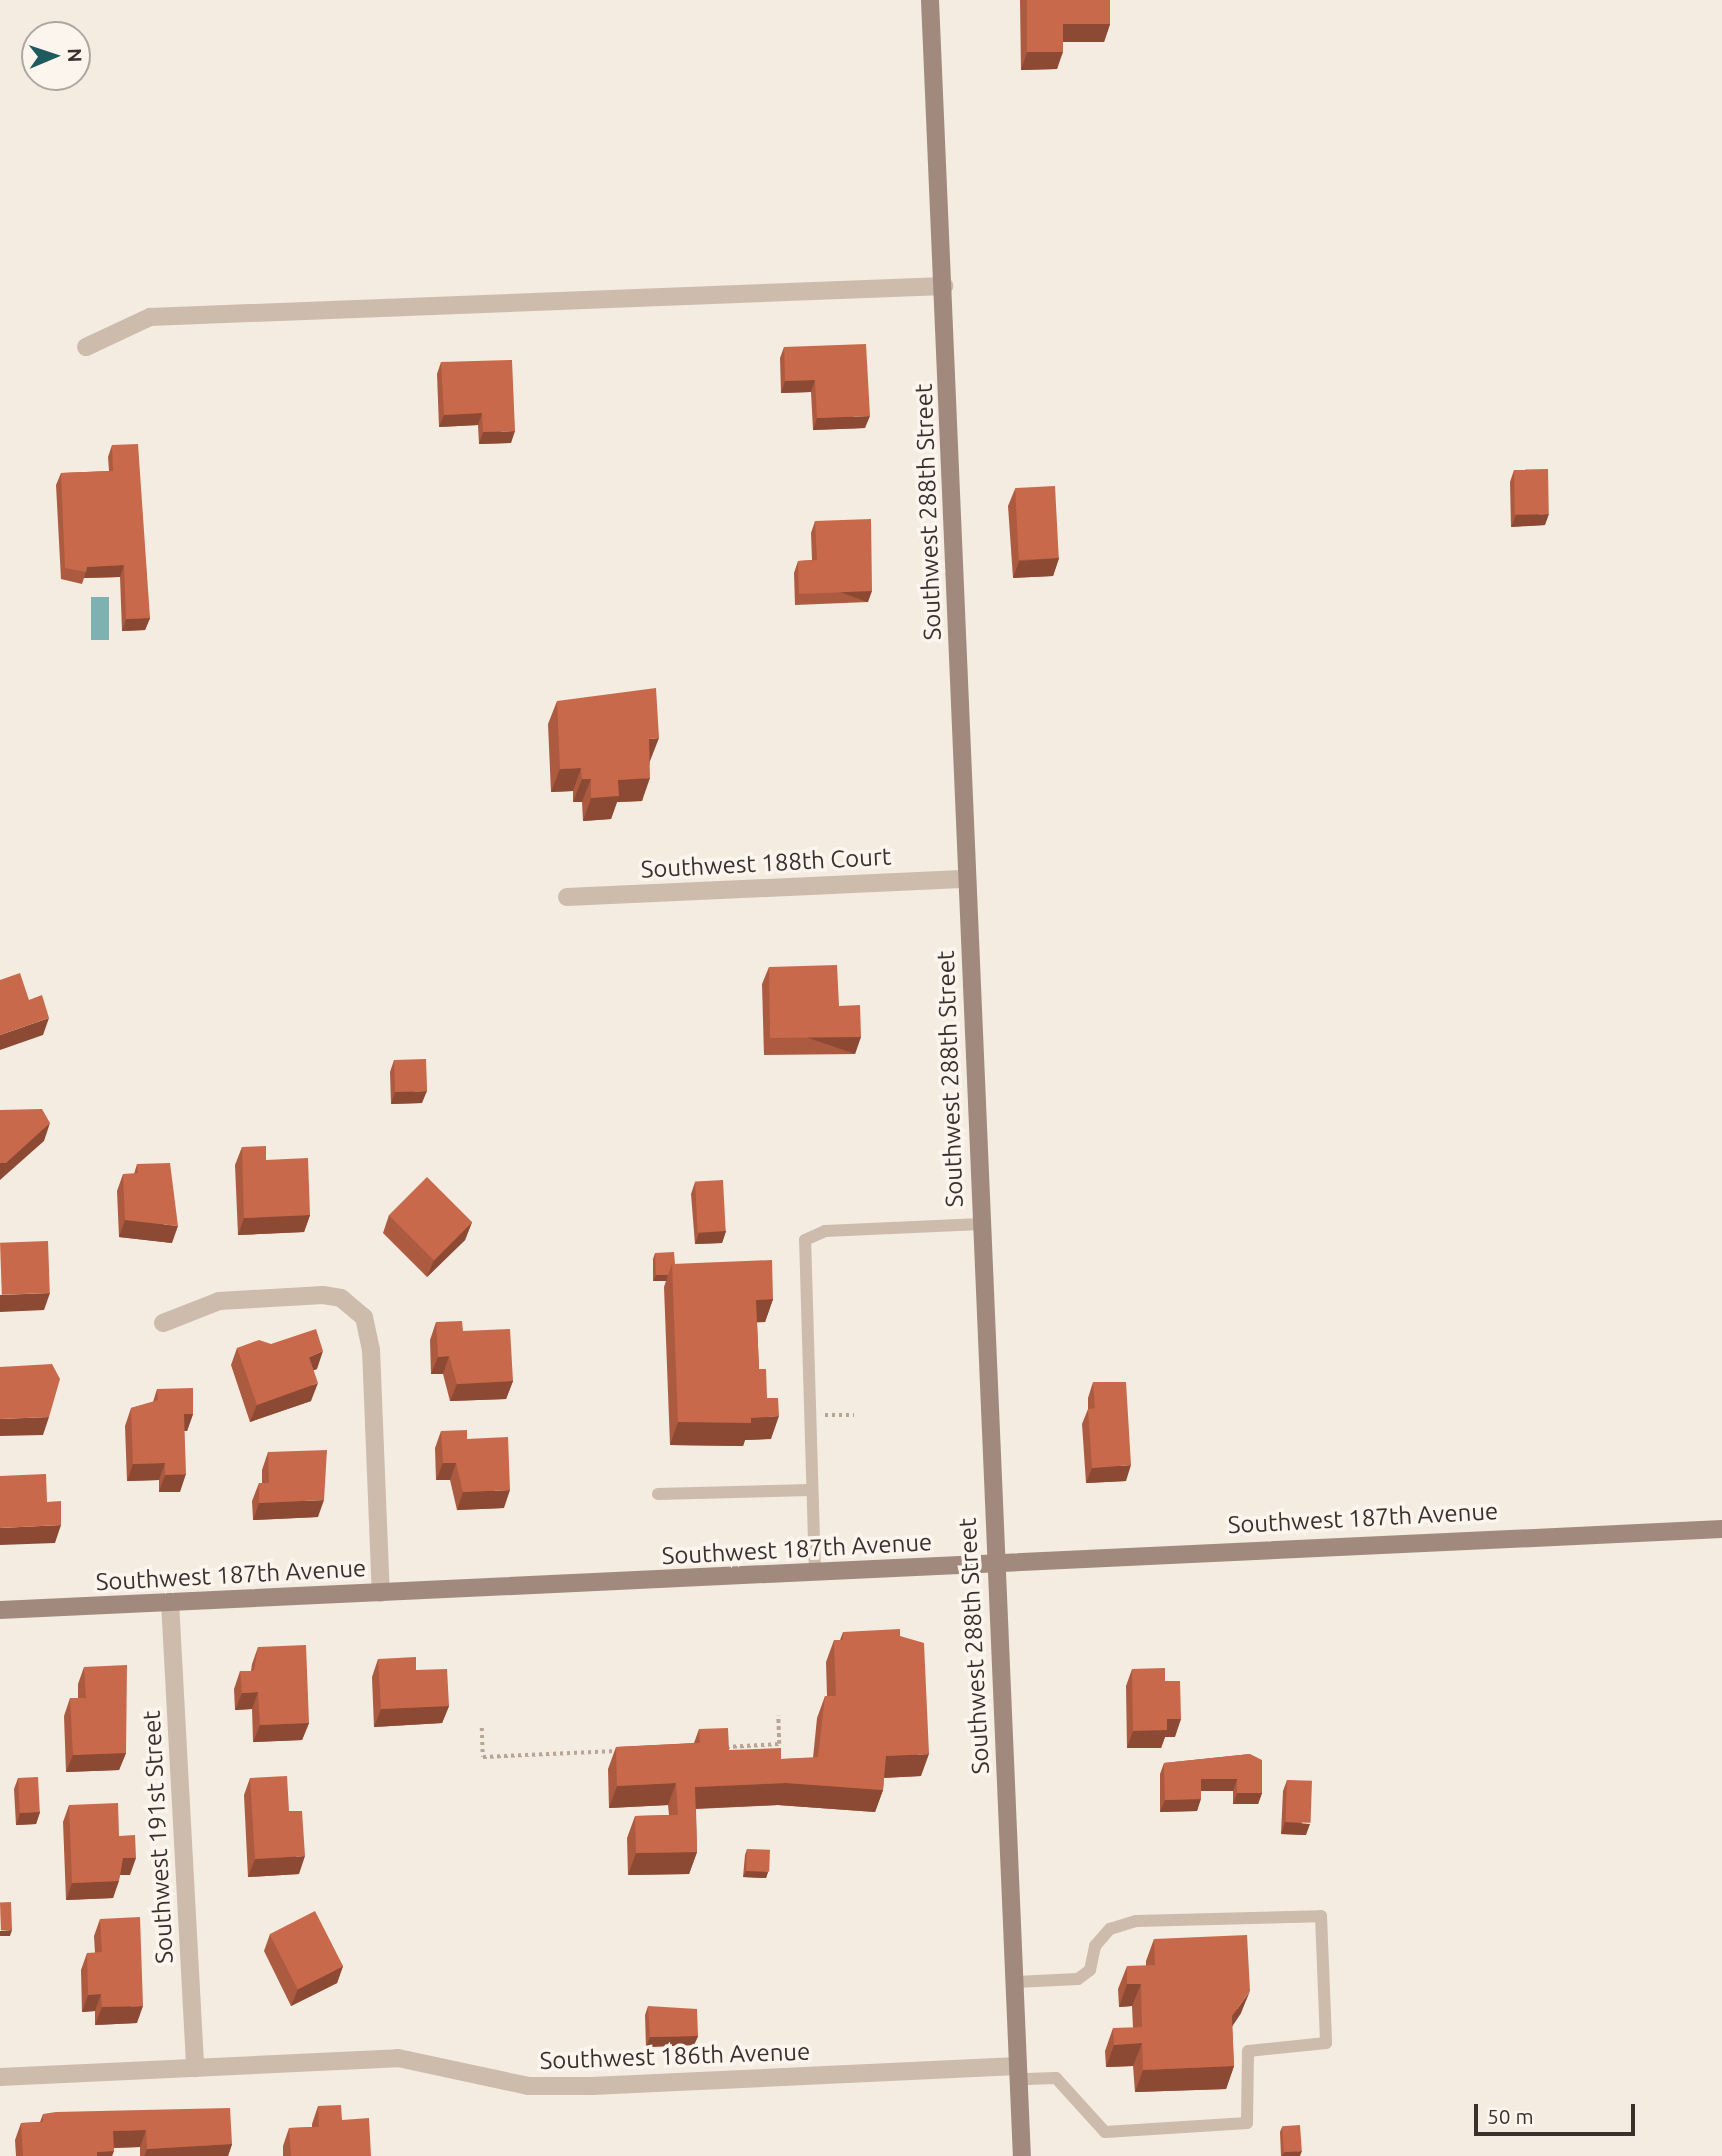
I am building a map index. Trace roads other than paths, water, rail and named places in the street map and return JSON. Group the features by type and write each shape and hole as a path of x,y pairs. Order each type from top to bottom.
{"street":[{"name":"Southwest 288th Street","path":"930,0 1022,2156"},
{"path":"86,347 150,317 943,286"},
{"name":"Southwest 188th Court","path":"567,897 967,879"},
{"path":"163,1323 219,1301 305,1295 341,1298 364,1317 371,1349 381,1592"},
{"name":"Southwest 187th Avenue","path":"0,1609 814,1574 1722,1528"},
{"name":"Southwest 191st Street","path":"170,1602 195,2068"},
{"name":"Southwest 186th Avenue","path":"0,2077 398,2058 529,2086 1019,2072"}],"lane":[{"path":"814,1574 806,1416 805,1240 825,1231 981,1224"},
{"path":"658,1494 810,1490"},
{"path":"1015,1982 1078,1979 1090,1970 1095,1946 1110,1929 1136,1921 1321,1916 1326,2043 1248,2051 1248,2114 1239,2127 1105,2132 1056,2078 1019,2072"}],"water":[{"path":"91,597 109,597 109,640 91,640"}]}
